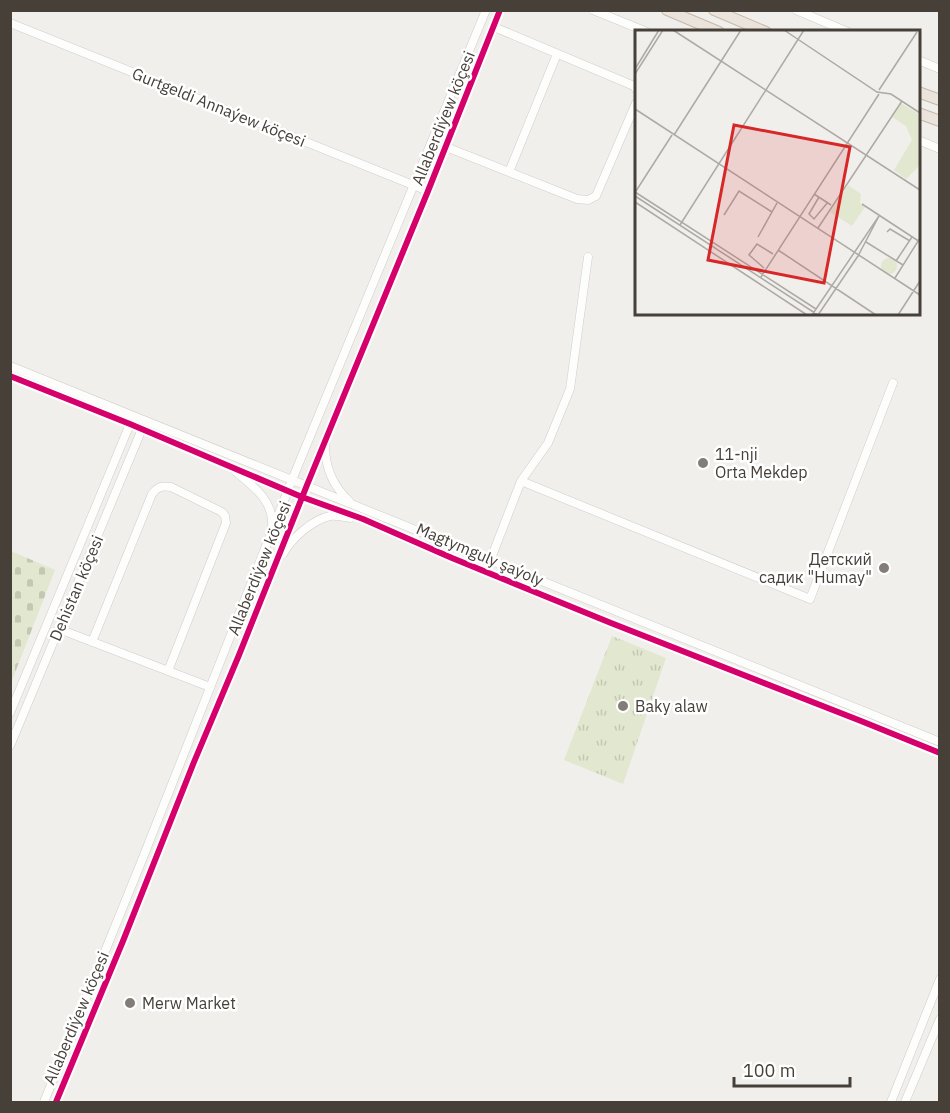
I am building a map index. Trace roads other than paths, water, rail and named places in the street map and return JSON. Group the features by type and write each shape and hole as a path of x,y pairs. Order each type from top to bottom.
{"highway":[{"path":"667,10 714,30"},
{"path":"714,10 761,30"},
{"path":"920,93 939,100"},
{"path":"920,114 939,121"}],"street":[{"name":"Allaberdiýew köçesi","path":"44,1102 292,480 486,10"},
{"name":"Allaberdiýew köçesi","path":"56,1102 500,10"},
{"path":"593,10 642,30"},
{"path":"796,10 843,30"},
{"name":"Gurtgeldi Annaýew köçesi","path":"10,23 428,191"},
{"path":"494,27 635,88"},
{"path":"509,172 557,54"},
{"path":"920,61 939,69"},
{"path":"446,147 577,199 588,200 596,196 635,105"},
{"path":"920,141 939,149"},
{"path":"490,561 521,481 548,443 570,389 588,257"},
{"name":"Magtymguly şaýoly","path":"10,366 939,742"},
{"name":"Magtymguly şaýoly","path":"10,376 302,497 363,519 611,623 939,753"},
{"path":"521,481 810,599 893,383"},
{"name":"Dehistan köçesi","path":"10,713 130,424"},
{"name":"Dehistan köçesi","path":"10,746 142,429"},
{"path":"326,440 325,456 331,479 355,506"},
{"path":"219,462 232,469 262,494 272,515 271,534"},
{"path":"92,642 152,494 162,486 171,487 222,512 226,523 168,671"},
{"path":"270,579 287,548 302,532 319,520 331,516 363,519"},
{"path":"59,629 210,687"},
{"path":"891,1102 939,979"},
{"path":"905,1102 939,1019"}],"place":[{"name":"11-nji Orta Mekdep","path":"703,463"},
{"name":"Детский садик \"Humay\"","path":"884,568"},
{"name":"Baky alaw","path":"623,706"},
{"name":"Merw Market","path":"130,1003"}]}
